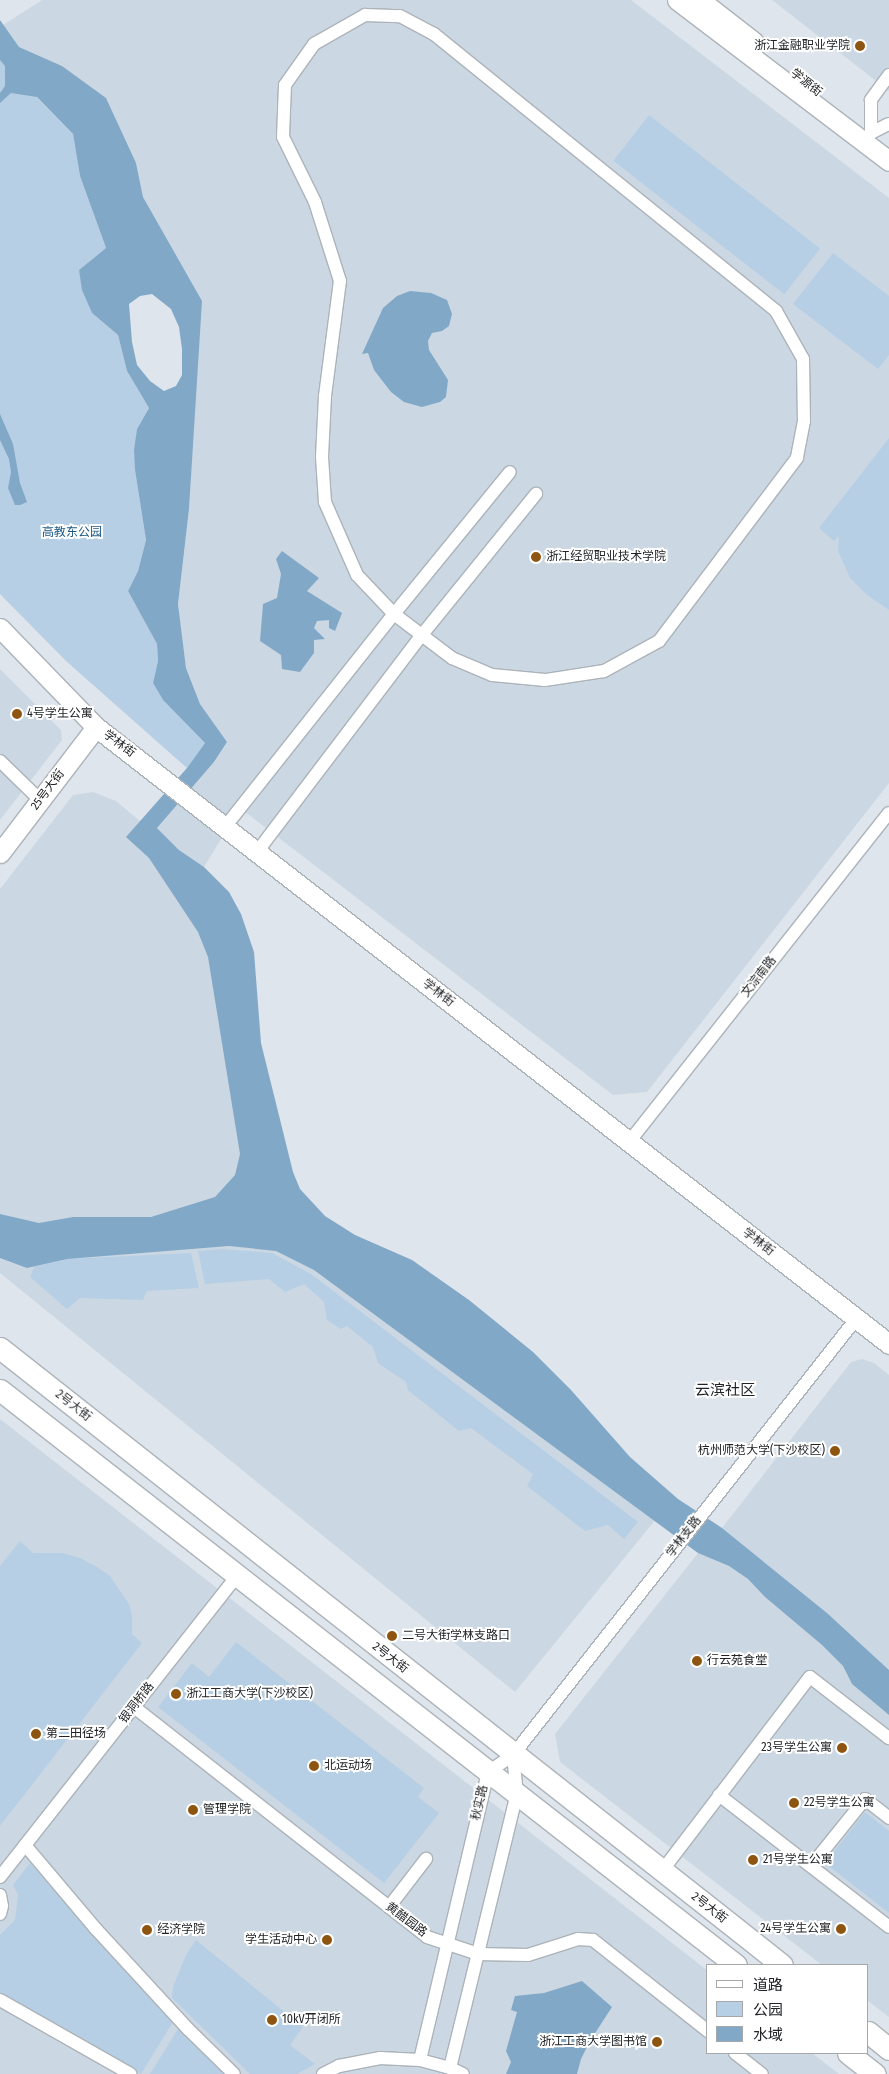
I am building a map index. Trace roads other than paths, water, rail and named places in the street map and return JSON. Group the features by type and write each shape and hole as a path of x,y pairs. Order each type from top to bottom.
{"main road":[{"path":"677,0 889,161"},
{"name":"学源街","path":"700,0 889,147"},
{"name":"学林街","path":"0,628 96,727 889,1344"},
{"name":"25号大街","path":"0,853 96,727"},
{"name":"2号大街","path":"0,1348 513,1755 781,1964"},
{"path":"0,1390 735,1964"},
{"path":"869,2033 889,2049"},
{"path":"849,2054 875,2074"}],"street":[{"path":"365,15 400,16 434,34 776,312 803,359 804,422 797,458 659,641 604,671 544,680 492,675 452,658 394,614 357,575 325,502 322,457 325,396 340,281 315,202 283,137 285,84 314,44 365,15"},
{"path":"889,76 870,100 871,133 889,124"},
{"path":"226,827 394,614 510,472"},
{"path":"257,852 421,636 536,494"},
{"path":"0,761 40,800"},
{"name":"文淙南路","path":"629,1142 889,813"},
{"name":"学林支路","path":"513,1755 856,1319"},
{"name":"银洞桥路","path":"0,1877 237,1576"},
{"path":"662,1871 810,1677 889,1738"},
{"name":"黄醋园路","path":"134,1707 427,1937 448,1946 478,1954 528,1955 578,1939 593,1940 706,2029"},
{"path":"450,2068 517,1794 513,1755"},
{"name":"秋实路","path":"420,2060 488,1772 513,1755"},
{"path":"719,1795 889,1927"},
{"path":"811,1866 865,1799 889,1818"},
{"path":"25,1846 96,1929 188,2030 234,2074"},
{"path":"389,1907 426,1859"},
{"path":"0,1895 2,1906 0,1914"},
{"path":"0,2000 130,2074"},
{"path":"736,2054 762,2074"},
{"path":"323,2074 339,2066 380,2058 420,2060 464,2074"}],"water":[{"path":"0,20 19,47 62,66 106,98 136,163 143,197 202,301 189,509 178,604 186,668 200,704 227,742 214,762 157,828 179,850 204,867 229,892 241,914 254,952 261,1043 293,1172 300,1189 325,1216 355,1235 412,1260 469,1300 533,1352 571,1390 630,1457 678,1499 722,1528 827,1613 889,1670 889,1715 852,1684 843,1666 822,1645 765,1597 748,1579 729,1566 698,1553 314,1270 276,1251 229,1246 67,1259 27,1268 0,1258 0,1214 39,1223 73,1217 151,1217 215,1197 235,1175 240,1154 208,957 198,932 149,858 126,837 187,768 205,743 163,700 153,683 158,661 157,644 128,591 138,571 146,540 135,470 134,450 137,429 149,408 127,371 118,335 92,313 82,290 79,270 106,248 80,176 73,134 37,97 11,93 0,103 0,93 5,86 5,66 0,60","holes":["152,294 171,309 179,327 182,349 182,375 176,386 164,391 150,381 137,365 132,342 129,304 140,296"]},
{"path":"410,291 431,293 447,300 452,314 449,326 442,331 432,333 428,341 429,350 448,380 446,397 440,402 422,407 404,402 391,392 374,370 368,353 362,354 383,308 397,296"},
{"path":"0,414 13,444 20,483 27,502 20,505 15,505 8,488 11,472 9,459 0,440"},
{"path":"282,551 319,578 307,591 342,613 335,631 329,628 329,620 317,621 314,628 325,639 314,640 314,653 300,672 282,669 281,655 260,641 263,604 277,598 281,574 276,559"},
{"path":"582,1981 612,2007 590,2041 581,2059 577,2074 506,2074 511,2062 506,2051 517,2012 511,2010 515,1996 544,1993"}],"place":[{"name":"浙江金融职业学院","path":"860,46"},
{"name":"浙江经贸职业技术学院","path":"536,557"},
{"name":"4号学生公寓","path":"17,714"},
{"name":"杭州师范大学(下沙校区)","path":"835,1451"},
{"name":"二号大街学林支路口","path":"392,1636"},
{"name":"行云苑食堂","path":"697,1661"},
{"name":"浙江工商大学(下沙校区)","path":"176,1694"},
{"name":"第二田径场","path":"36,1734"},
{"name":"23号学生公寓","path":"842,1748"},
{"name":"北运动场","path":"314,1766"},
{"name":"22号学生公寓","path":"794,1803"},
{"name":"管理学院","path":"193,1810"},
{"name":"21号学生公寓","path":"753,1860"},
{"name":"24号学生公寓","path":"841,1929"},
{"name":"经济学院","path":"147,1930"},
{"name":"学生活动中心","path":"327,1940"},
{"name":"10kV开闭所","path":"272,2020"},
{"name":"浙江工商大学图书馆","path":"657,2042"}],"district":[{"name":"云滨社区","path":"725,1391"}],"park label":[{"name":"高教东公园","path":"72,533"}]}
